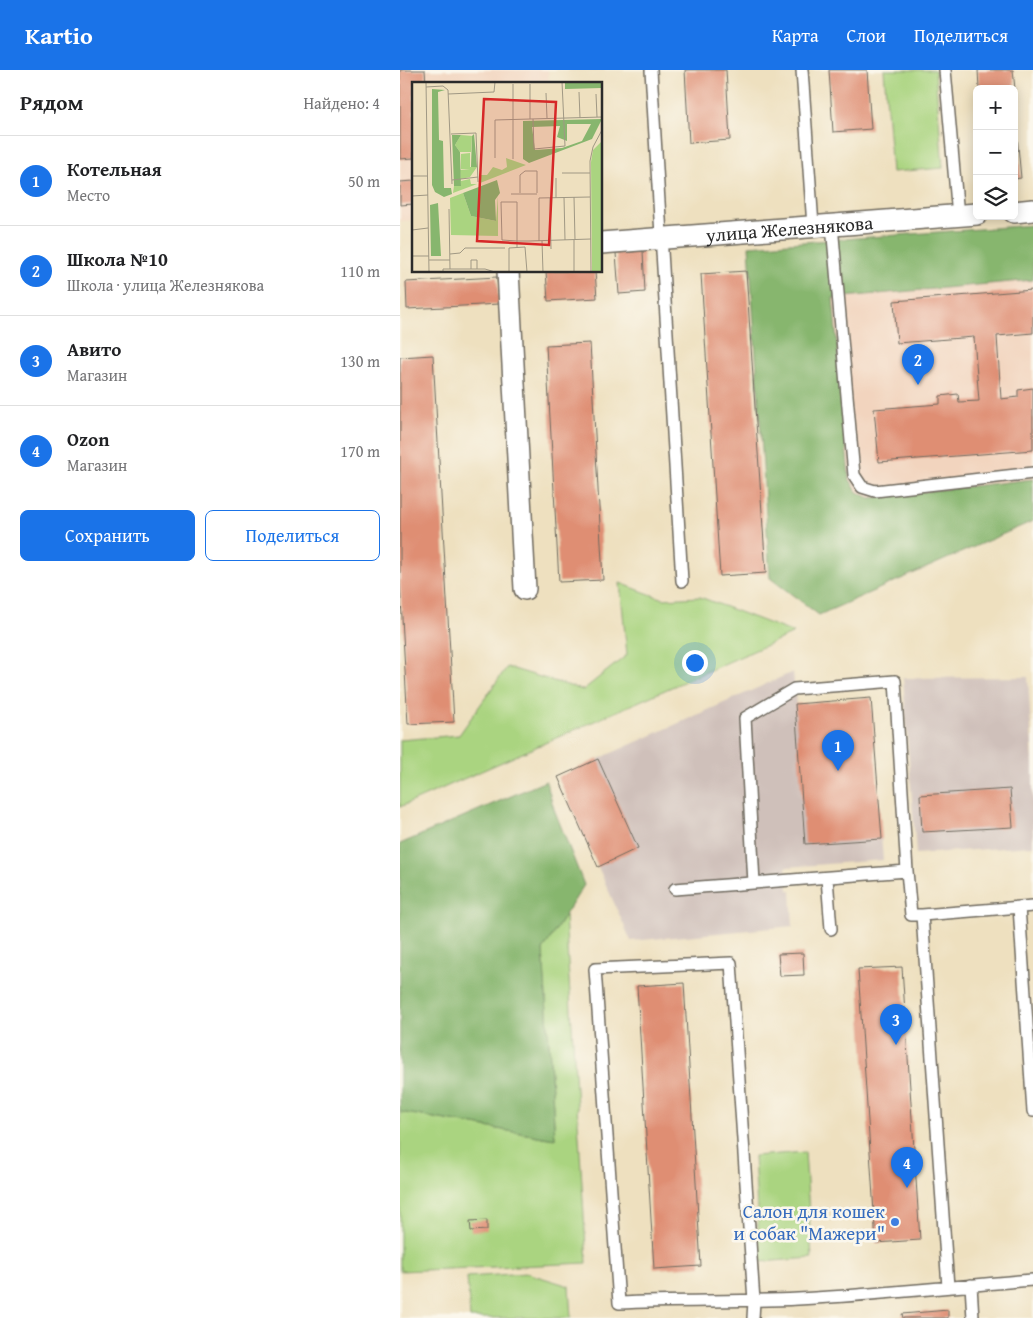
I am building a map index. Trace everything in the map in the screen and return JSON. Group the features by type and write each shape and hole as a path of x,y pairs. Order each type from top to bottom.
{"street":[{"path":"1018,212 1033,210"},
{"name":"улица Железнякова","path":"602,243 967,215"},
{"path":"508,272 524,589"}],"lane":[{"path":"651,70 682,581"},
{"path":"802,70 854,476 862,487 875,491 1033,473"},
{"path":"945,70 967,215"},
{"path":"754,883 745,718 794,688 895,681 910,915 1033,906"},
{"path":"675,889 907,871"},
{"path":"827,878 831,928"},
{"path":"1019,907 1033,1111"},
{"path":"922,915 948,1287"},
{"path":"753,1318 754,1300 731,963 595,969 619,1303 754,1300 854,1296 1033,1280"},
{"path":"971,1285 973,1318"}],"shaded area":[{"path":"400,70 548,70 549,82 412,82 412,220 400,221"},
{"path":"1033,232 1033,521 819,615 794,248"},
{"path":"793,672 796,704 871,698 883,860 786,867 788,890 791,891 793,926 631,941 558,777"},
{"path":"1028,677 1033,765 1033,846 916,854 903,678"}],"green space":[{"path":"884,70 935,70 943,168 892,172"},
{"path":"1033,225 1033,280 833,298 849,478 857,492 870,498 1033,479 1033,521 819,615 770,578 749,246"},
{"path":"620,583 663,599 700,597 794,633 400,807 400,740 459,735 507,667 583,690 627,655"},
{"path":"546,781 554,809 584,885 543,950 555,1139 400,1112 400,844"},
{"path":"565,915 587,1263 400,1271 400,1112 555,1139 543,950"},
{"path":"805,1152 812,1258 760,1262 754,1156"},
{"path":"527,1273 569,1286 571,1318 470,1318 467,1277"}],"building":[{"path":"400,70 425,70 426,82 412,82 412,158 400,159"},
{"path":"685,70 726,70 730,140 689,143"},
{"path":"829,70 867,70 871,129 833,132"},
{"path":"978,70 1013,70 1015,85 979,85"},
{"path":"1018,146 1021,178 1018,178"},
{"path":"412,181 412,204 400,205 400,182"},
{"path":"643,251 645,292 619,294 616,253"},
{"path":"746,271 766,573 720,576 701,274"},
{"path":"546,272 595,272 597,298 548,301"},
{"path":"497,277 499,304 407,309 406,282"},
{"path":"1033,290 1033,333 997,336 1001,399 1018,397 1018,390 1033,388 1033,450 879,462 874,409 940,404 940,396 958,394 959,402 979,401 974,337 897,343 894,301"},
{"path":"590,343 603,580 559,582 546,345"},
{"path":"433,355 454,722 408,724 400,582 400,357"},
{"path":"871,698 882,839 805,844 795,704"},
{"path":"598,759 638,848 598,867 558,777"},
{"path":"1010,789 1013,827 922,832 920,795"},
{"path":"803,953 804,975 780,976 778,954"},
{"path":"902,967 920,1240 876,1243 858,969"},
{"path":"684,983 701,1266 654,1269 637,986"},
{"path":"487,1220 487,1230 471,1231 470,1221"},
{"path":"948,1310 948,1318 903,1318 902,1314"}],"place":[{"name":"Школа №10","path":"918,385"},
{"name":"Котельная","path":"838,771"},
{"name":"Авито","path":"896,1045"},
{"name":"Ozon","path":"907,1188"},
{"name":"Салон для кошек и собак \"Мажери\"","path":"895,1222"}]}
